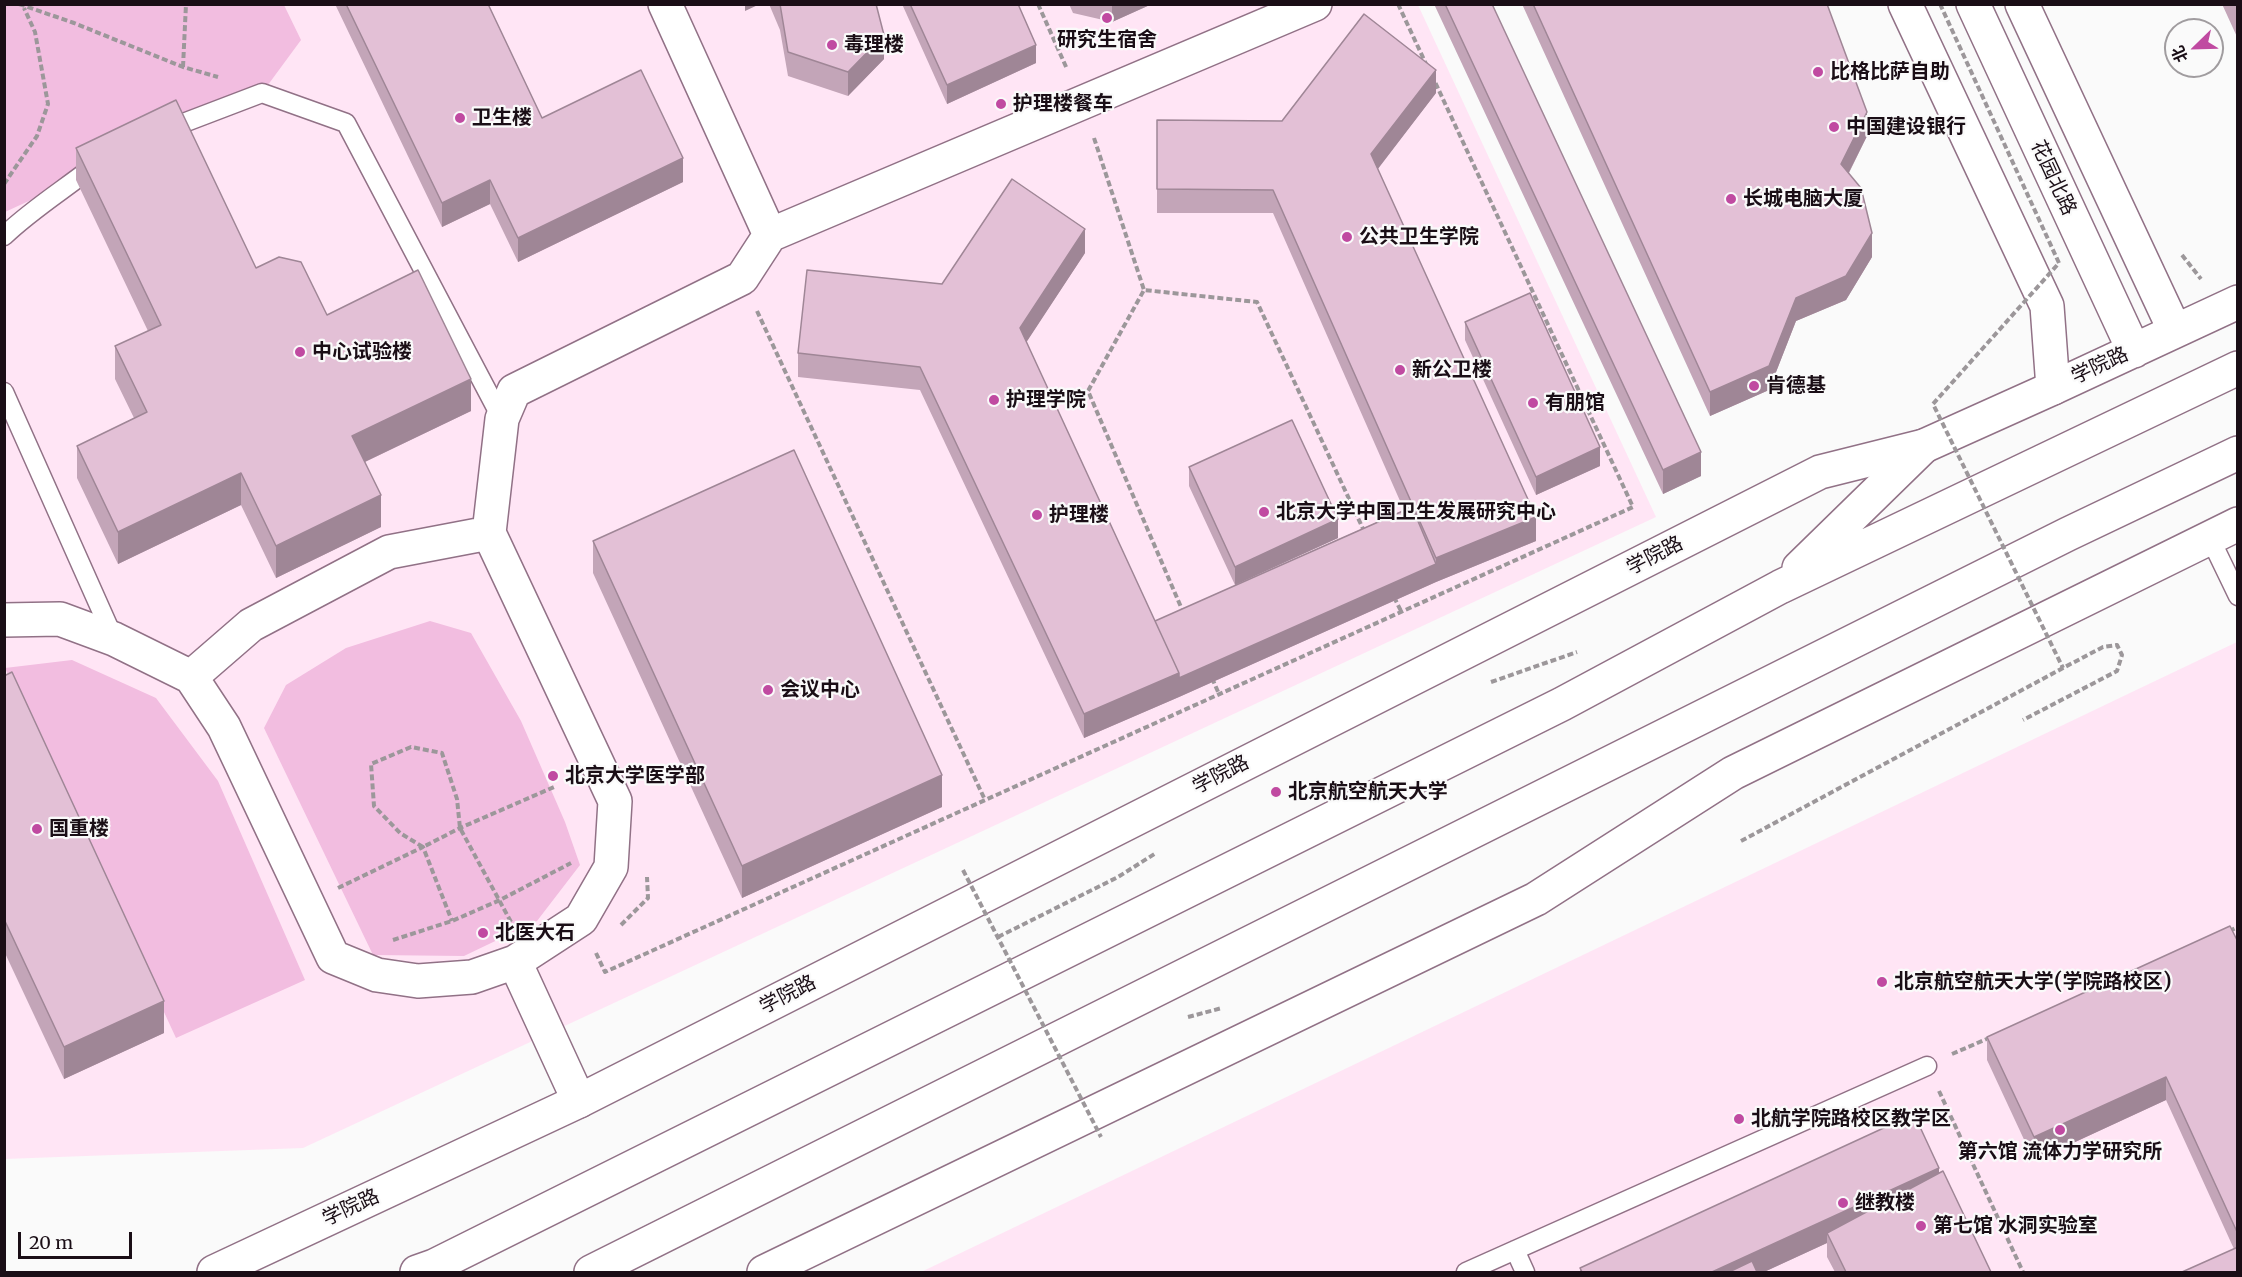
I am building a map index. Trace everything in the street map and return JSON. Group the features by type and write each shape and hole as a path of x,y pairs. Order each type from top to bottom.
{"main road":[{"path":"665,4 770,236"},
{"path":"4,620 60,619 114,639 191,677 224,727 333,957 377,975 418,981 472,977 515,962 581,919 611,867 615,801 489,533 502,419 514,391 741,278 770,236 1315,4"},
{"path":"1905,4 2047,306 2053,388"},
{"name":"花园北路","path":"1973,4 2134,351"},
{"path":"2022,4 2175,331"},
{"name":"学院路","path":"214,1272 579,1101 1820,472 1924,446 2238,302"},
{"path":"417,1272 434,1266 1551,710 1780,587 2238,368"},
{"path":"1780,587 1924,446"},
{"path":"591,1272 2068,534 2238,453"},
{"path":"764,1272 1536,899 1733,773 2224,531"},
{"path":"191,677 251,625 389,552 489,533"},
{"path":"515,962 579,1101"}],"lane":[{"path":"148,139 262,93 346,123 502,419"},
{"path":"4,236 24,216 98,162 108,158"},
{"path":"4,392 114,639"},
{"path":"2224,531 2238,596"},
{"path":"1466,1272 1927,1066"},
{"path":"1515,1250 1525,1272"}],"path":[{"path":"183,67 186,4"},
{"path":"1038,4 1083,104 1144,290 1088,391 1186,618"},
{"path":"1398,4 1428,69"},
{"path":"1940,4 2059,263 1933,404 2063,668"},
{"path":"21,6 74,23 183,67 262,93"},
{"path":"4,184 36,136 48,104 35,32 21,6"},
{"path":"581,919 604,972 1633,507 1433,79"},
{"path":"741,278 985,800"},
{"path":"1144,290 1257,302 1366,537"},
{"path":"1391,590 1401,612"},
{"path":"1741,841 2103,647 2117,645 2122,655 2117,671 2023,720"},
{"path":"1490,683 1578,652"},
{"path":"1209,672 1219,694"},
{"path":"452,921 423,847 400,833 374,806 371,764 411,747 442,753 458,799 460,828 514,927"},
{"path":"328,892 460,828 554,787"},
{"path":"390,941 452,921 500,900 573,862"},
{"path":"963,870 1101,1137"},
{"path":"618,929 648,898 647,875"},
{"path":"998,937 1118,877"},
{"path":"2227,932 2238,927"},
{"path":"1991,1037 1927,1066 2023,1272"}],"shaded area":[{"name":"北京大学医学部","path":"4,5 1418,5 1656,517 303,1148 5,1159"},
{"path":"4,5 284,5 301,40 262,93 5,212"},
{"path":"430,621 471,633 521,721 565,822 580,865 537,921 464,956 373,955 264,728 286,685 346,648"},
{"name":"北航学院路校区教学区","path":"2237,642 2237,1272 921,1272 2132,692"},
{"path":"72,660 156,698 218,781 305,980 176,1038 5,668"}],"building":[{"name":"卫生楼","path":"346,4 488,4 542,118 641,70 683,158 518,238 490,180 442,203"},
{"name":"毒理楼","path":"780,4 876,4 884,35 848,72 788,52"},
{"path":"910,4 1018,4 1036,45 947,85"},
{"path":"1445,4 1492,4 1701,452 1663,470"},
{"name":"长城电脑大厦","path":"1533,4 1827,4 1867,112 1841,164 1861,188 1872,233 1846,276 1796,298 1769,366 1710,392"},
{"name":"新公卫楼","path":"1364,14 1436,70 1371,154 1536,517 1436,558 1273,190 1157,189 1157,120 1282,121"},
{"name":"中心试验楼","path":"176,100 256,268 279,257 301,262 327,315 418,270 471,379 352,436 381,495 276,546 241,473 118,532 77,446 147,412 115,346 161,325 76,148"},
{"name":"护理楼","path":"1012,179 1085,229 1020,328 1179,673 1084,714 920,367 798,353 807,270 942,284"},
{"name":"有朋馆","path":"1530,293 1600,447 1536,477 1465,322"},
{"name":"北京大学中国卫生发展研究中心","path":"1292,420 1338,519 1235,567 1189,467"},
{"name":"会议中心","path":"794,450 942,775 742,866 593,541"},
{"path":"1412,507 1436,564 1179,678 1179,673 1155,621"},
{"name":"国重楼","path":"12,672 164,1001 64,1047 4,919 4,676"},
{"name":"第六馆 流体力学研究所","path":"2230,926 2238,942 2238,1234 2166,1077 2034,1137 1987,1037"},
{"path":"1914,1114 1939,1168 1712,1272 1582,1272 1580,1268"},
{"name":"第七馆 水洞实验室","path":"1943,1171 1991,1272 1846,1272 1827,1233"},
{"path":"2238,1247 2238,1272 2182,1272"},
{"path":"1752,1261 1757,1272 1729,1272"}],"place":[{"name":"研究生宿舍","path":"1107,18"},
{"name":"毒理楼","path":"832,45"},
{"name":"比格比萨自助","path":"1818,72"},
{"name":"护理楼餐车","path":"1001,104"},
{"name":"卫生楼","path":"460,118"},
{"name":"中国建设银行","path":"1834,127"},
{"name":"长城电脑大厦","path":"1731,199"},
{"name":"公共卫生学院","path":"1347,237"},
{"name":"中心试验楼","path":"300,352"},
{"name":"新公卫楼","path":"1400,370"},
{"name":"肯德基","path":"1754,386"},
{"name":"护理学院","path":"994,400"},
{"name":"有朋馆","path":"1533,403"},
{"name":"北京大学中国卫生发展研究中心","path":"1264,512"},
{"name":"护理楼","path":"1037,515"},
{"name":"会议中心","path":"768,690"},
{"name":"北京大学医学部","path":"553,776"},
{"name":"北京航空航天大学","path":"1276,792"},
{"name":"国重楼","path":"37,829"},
{"name":"北医大石","path":"483,933"},
{"name":"北京航空航天大学(学院路校区)","path":"1882,982"},
{"name":"北航学院路校区教学区","path":"1739,1119"},
{"name":"第六馆 流体力学研究所","path":"2060,1130"},
{"name":"继教楼","path":"1843,1203"},
{"name":"第七馆 水洞实验室","path":"1921,1226"}]}
